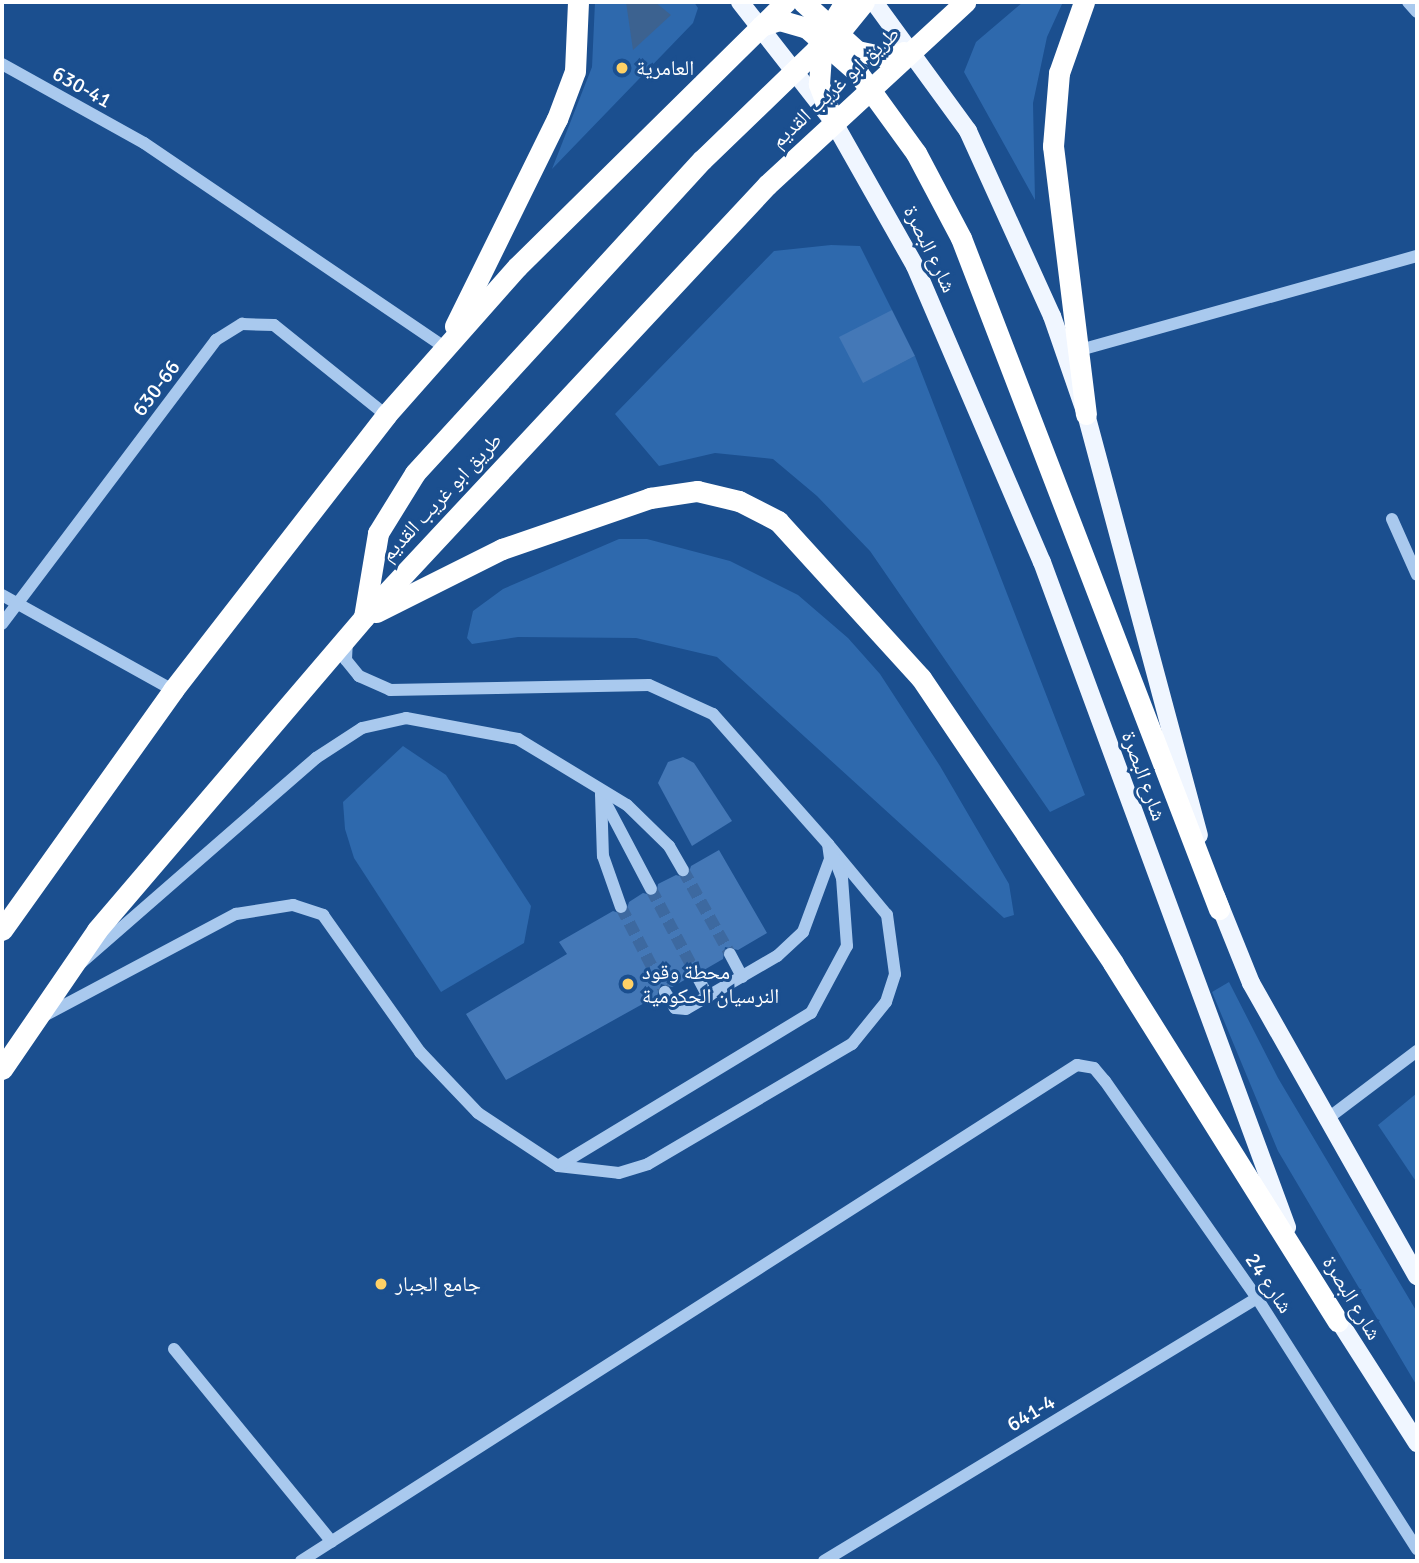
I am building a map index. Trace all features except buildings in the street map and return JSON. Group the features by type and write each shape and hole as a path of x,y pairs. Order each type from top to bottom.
{"highway":[{"path":"444,347 557,119 575,71 578,2"},
{"path":"2,930 173,690 386,415 444,347 599,183 786,2"},
{"path":"803,2 916,153 983,290 1219,909"},
{"path":"833,121 819,77 828,37 845,2"},
{"path":"364,617 378,533 415,473 693,170 864,2"},
{"name":"طريق ابو غريب القديم","path":"2,1069 64,976 364,617 833,121 965,2"},
{"path":"1084,2 1059,73 1053,146 1086,414"},
{"path":"761,26 788,21 873,57 891,58 912,47"},
{"path":"364,617 502,549 650,498 698,491 739,501 778,522 921,678 1113,963 1338,1321"}],"main road":[{"name":"شارع البصرة","path":"740,2 833,121 915,266 1042,562 1240,1110 1294,1243 1338,1321 1417,1443"},
{"name":"شارع البصرة","path":"874,2 912,47 968,131 1052,316 1086,414 1219,909 1251,983 1417,1276"}],"street":[{"path":"1408,2 1417,12"},
{"name":"630-41","path":"2,64 145,144 444,347"},
{"path":"1080,350 1417,256"},
{"name":"630-66","path":"2,624 216,340 242,324 274,326 386,415"},
{"path":"1392,519 1417,575"},
{"path":"2,595 173,690"},
{"path":"34,1021 236,914 293,905 323,915 420,1052 478,1113 558,1166 593,1174 649,1164 852,1044 886,1002 895,974 894,946 887,915 713,714 678,694 620,684 390,690 359,676 346,660 348,637"},
{"path":"64,976 126,928 256,806 362,728 406,718 491,732 541,752 601,794 627,805 653,827 683,870"},
{"path":"601,794 651,889"},
{"path":"601,794 603,856 621,907"},
{"path":"665,992 675,1008 685,1009 742,977 803,932 824,883 828,844"},
{"path":"558,1166 811,1013 847,946 842,878 828,844"},
{"path":"730,954 742,977"},
{"path":"696,974 708,997"},
{"path":"1327,1119 1417,1051"},
{"name":"شارع 24","path":"332,1542 1068,1068 1086,1065 1100,1074 1257,1298 1417,1549"},
{"name":"641-4","path":"824,1561 1257,1298"},
{"path":"174,1349 332,1542 301,1561"}],"shaded area":[{"path":"595,2 694,2 698,8 693,23 552,169 592,67"},
{"path":"626,2 655,2 671,15 633,50"},
{"path":"1023,2 1063,2 1047,37 1033,103 1035,200 964,72 976,42"},
{"path":"831,245 860,246 892,310 863,382 915,356 1085,795 1050,812 870,551 817,496 773,459 715,453 659,466 615,414 774,251"},
{"path":"619,539 647,539 730,561 798,595 848,638 880,674 940,766 1009,884 1014,915 1004,918 717,657 636,638 518,637 472,644 467,638 473,611 503,589"},
{"path":"403,746 446,775 531,906 524,943 441,992 354,858 345,829 343,802"},
{"path":"1229,982 1278,1078 1417,1312 1417,1386 1278,1151 1212,992"},
{"path":"1417,1093 1417,1183 1378,1125"}],"tunnel":[{"path":"683,870 730,954"},
{"path":"651,889 696,974"},
{"path":"621,907 665,992"}],"place":[{"name":"العامرية","path":"622,68"},
{"name":"محطة وقود النرسيان الحكومية","path":"628,984"},
{"name":"جامع الجبار","path":"381,1284"}]}
